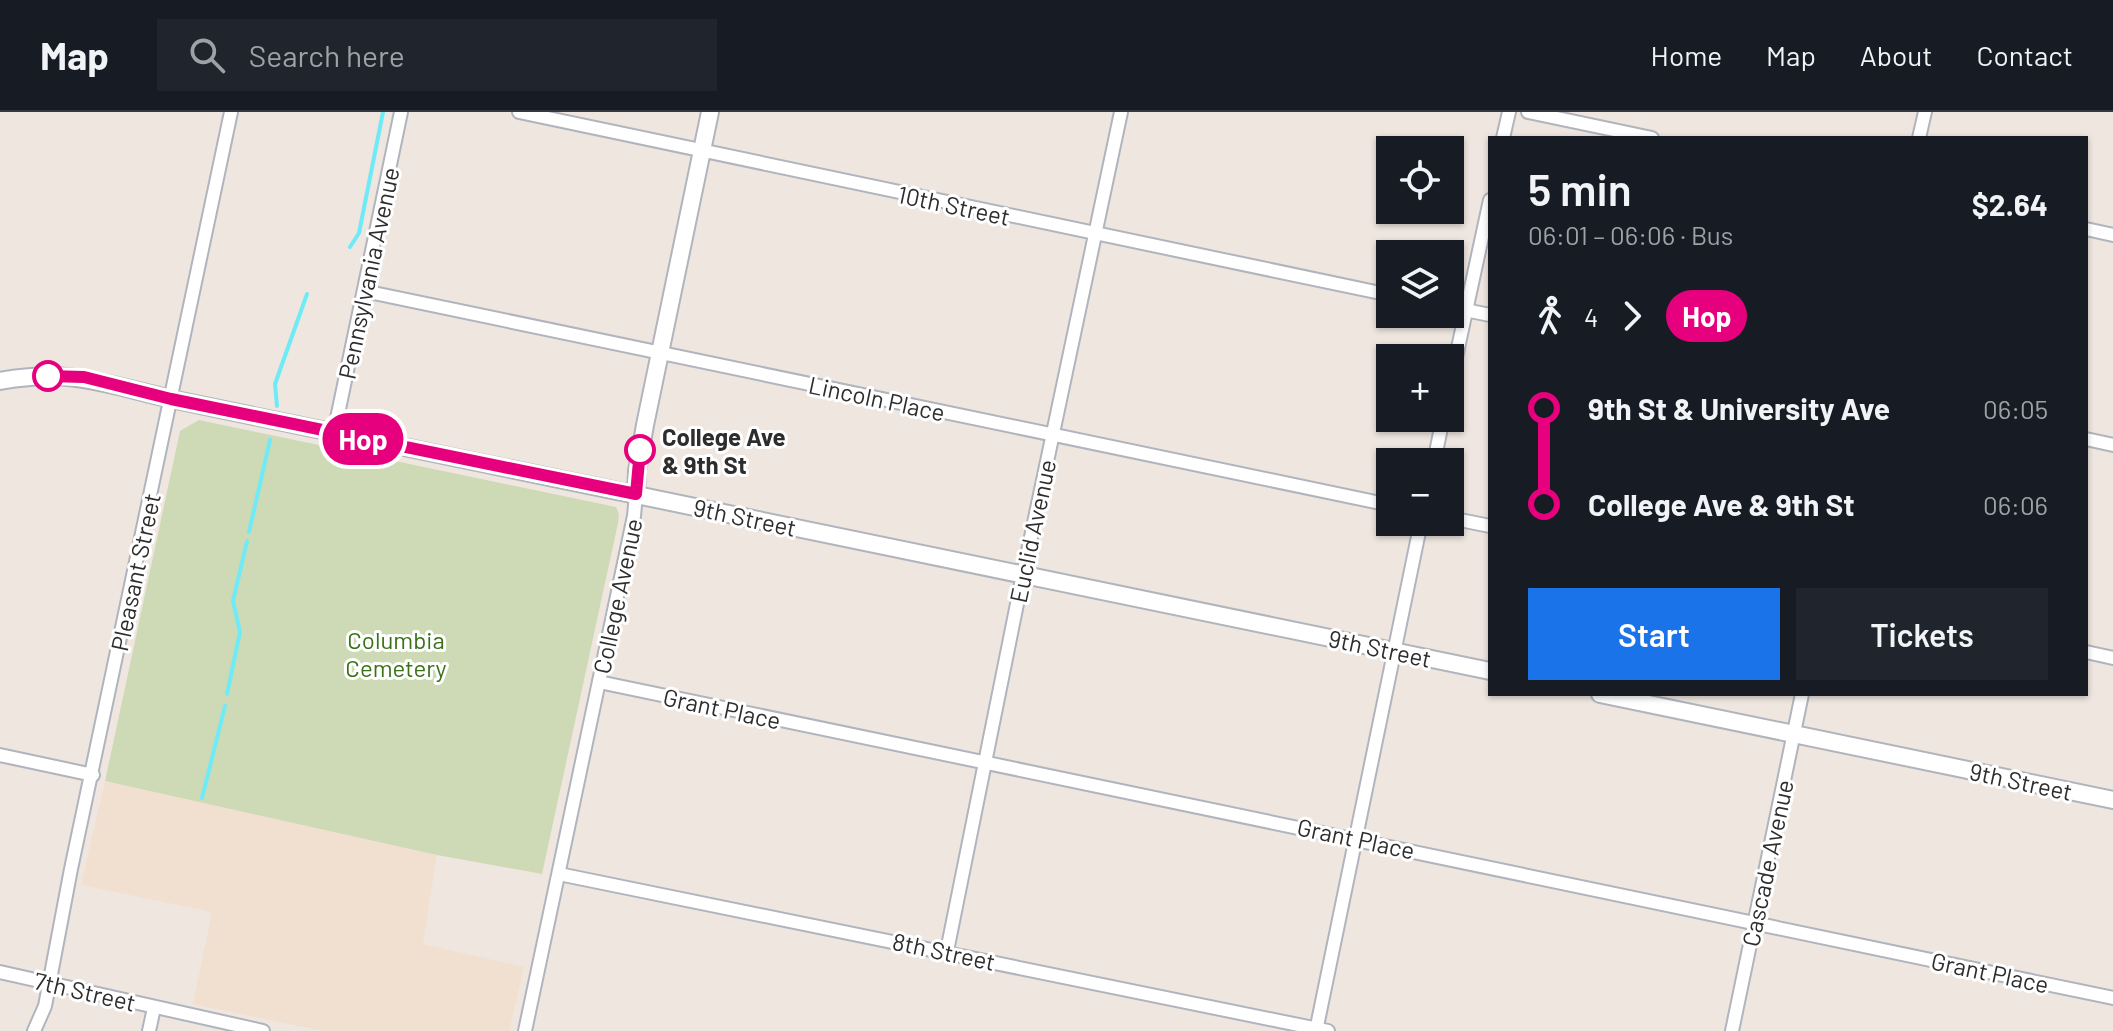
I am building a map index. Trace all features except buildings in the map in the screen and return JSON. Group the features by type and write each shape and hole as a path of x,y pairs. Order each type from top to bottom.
{"street":[{"name":"Pleasant Street","path":"34,1031 45,1006 231,112"},
{"name":"Pennsylvania Avenue","path":"334,433 401,112"},
{"name":"10th Street","path":"519,112 1376,292"},
{"name":"College Avenue","path":"525,1031 635,509 637,471 710,112"},
{"name":"Euclid Avenue","path":"947,951 1121,112"},
{"path":"1503,136 1509,112"},
{"path":"1528,112 1642,136"},
{"path":"1919,136 1925,112"},
{"path":"1459,344 1488,209"},
{"path":"2088,229 2113,235"},
{"name":"Lincoln Place","path":"364,291 1376,502"},
{"path":"1466,310 1488,315"},
{"name":"9th Street","path":"4,377 84,377 171,399 1488,671"},
{"path":"2088,439 2113,445"},
{"path":"1464,521 1488,526"},
{"path":"1320,1030 1418,536"},
{"path":"2088,652 2113,658"},
{"name":"Grant Place","path":"599,682 2113,998"},
{"name":"9th Street","path":"1610,696 2113,800"},
{"name":"Cascade Avenue","path":"1732,1031 1802,696"},
{"path":"0,755 93,775"},
{"name":"8th Street","path":"559,874 947,951 1320,1030"},
{"name":"7th Street","path":"0,972 263,1031"},
{"path":"149,1031 154,1008"}],"shaded area":[{"path":"105,781 437,855 423,944 524,967 509,1031 323,1031 193,1004 212,912 81,885"}],"green space":[{"name":"Columbia Cemetery","path":"199,420 616,507 618,523 542,874 437,855 105,781 180,431"}],"waterway":[{"path":"350,247 359,233 383,112"},
{"path":"277,406 275,384 307,294"},
{"path":"249,532 270,440"},
{"path":"227,694 240,632 233,601 247,541"},
{"path":"202,798 225,706"}],"bus line":[{"name":"Hop","path":"48,376 84,377 171,399 636,494 640,450"}],"place":[{"name":"College Ave & 9th St","path":"640,450"}]}
